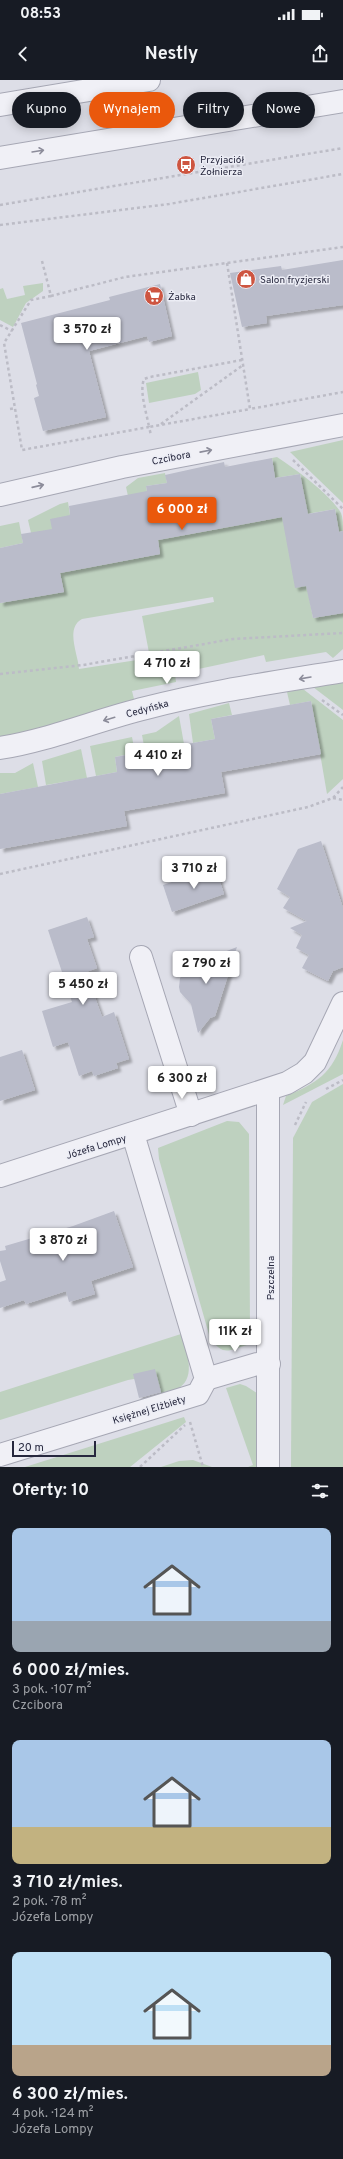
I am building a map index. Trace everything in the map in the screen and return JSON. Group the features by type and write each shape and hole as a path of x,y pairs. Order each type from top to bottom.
{"street":[{"path":"0,105 149,80"},
{"path":"0,158 343,101"},
{"name":"Czcibora","path":"0,495 156,460 343,425"},
{"name":"Cedyńska","path":"0,748 24,745 144,708 186,698 343,671"},
{"path":"141,957 191,1115"},
{"name":"Józefa Lompy","path":"0,1176 287,1083 304,1073 315,1062 343,1003"},
{"name":"Pszczelna","path":"268,1090 268,1467"},
{"path":"133,1134 206,1378 257,1364 269,1364"},
{"name":"Księżnej Elżbiety","path":"0,1455 198,1394 206,1378"}],"path":[{"path":"0,205 343,148"},
{"path":"0,225 169,204 343,174"},
{"path":"343,247 125,277 31,300 4,343 22,450 343,392"},
{"path":"42,261 51,296"},
{"path":"227,263 250,409"},
{"path":"0,325 12,331"},
{"path":"156,460 142,384 144,380 150,377 242,360"},
{"path":"159,425 243,365"},
{"path":"10,408 15,408"},
{"path":"293,460 343,509"},
{"path":"0,674 83,665 232,639 343,633"},
{"path":"0,874 308,807 333,798 343,787"},
{"path":"333,798 343,800"},
{"path":"185,1398 190,1422 203,1467"},
{"path":"140,1467 190,1422"}],"green space":[{"path":"43,283 43,291 26,303 13,327 0,320 0,289 3,288 7,299 25,295 23,286"},
{"path":"198,372 201,390 195,394 149,403 146,383"},
{"path":"343,440 343,503 290,452"},
{"path":"277,457 312,482 329,498 342,515 343,531 339,532 335,509 307,514 300,474 275,478 272,458"},
{"path":"165,473 167,483 146,486 149,501 130,505 126,487 138,478"},
{"path":"68,502 70,515 54,538 31,533 28,520 60,504"},
{"path":"282,517 312,584 308,592 313,618 343,613 343,649 333,658 326,652 266,662 264,655 175,674 176,682 132,691 135,703 0,743 0,603 64,592 60,573 160,554 158,540","holes":["213,597 214,602 142,616 150,658 79,669 73,635 74,628 82,619"]},
{"path":"19,522 23,543 0,548 0,526"},
{"path":"343,681 343,710 313,687"},
{"path":"303,689 343,720 343,779 327,794 311,701 290,705 287,692"},
{"path":"229,703 232,715 211,719 215,739 193,743 189,714"},
{"path":"179,716 184,744 145,751 142,735 156,732"},
{"path":"132,737 135,753 115,757 117,772 96,776 90,746"},
{"path":"81,749 87,778 46,785 42,761"},
{"path":"33,763 38,787 0,794 0,773 15,773"},
{"path":"343,1040 343,1074 283,1105 286,1096 315,1082 322,1076 334,1061"},
{"path":"343,1084 343,1467 291,1467 293,1138 312,1102"},
{"path":"227,1121 239,1122 249,1134 250,1336 247,1345 230,1350 222,1350 210,1338 159,1159 158,1148"},
{"path":"181,1334 189,1362 189,1370 188,1377 177,1389 161,1395 161,1392 134,1379 128,1380 0,1420 0,1392"},
{"path":"240,1384 260,1395 259,1467 248,1467 253,1465 226,1388"},
{"path":"184,1417 186,1422 130,1467 25,1467"},
{"path":"193,1460 212,1467 161,1467 179,1461"}],"building":[{"path":"343,260 343,305 266,316 267,323 242,327 230,273 281,266 282,270"},
{"path":"160,284 172,336 149,342 147,336 89,351 106,417 43,431 34,398 39,396 37,384 21,323 110,300 109,297"},
{"path":"272,458 275,478 300,474 308,514 335,509 339,532 343,531 343,613 313,618 306,586 295,588 282,517 158,540 160,554 60,573 64,592 0,603 0,548 23,543 21,534 52,529 50,519 70,515 69,506 147,491 146,486 167,483 165,475 224,462 225,467"},
{"path":"311,701 321,754 221,772 225,793 124,811 127,826 0,849 0,794 117,772 115,757 215,739 211,719"},
{"path":"321,841 343,908 343,967 333,971 328,981 302,968 309,955 296,948 302,935 290,928 307,921 283,908 290,897 277,889 298,849"},
{"path":"215,867 224,894 172,912 163,885"},
{"path":"87,917 94,937 87,939 97,968 86,972 102,1017 114,1012 129,1059 116,1063 118,1068 94,1076 92,1071 79,1076 68,1042 53,1047 42,1011 72,1002 48,930"},
{"path":"237,947 215,1016 210,1018 198,1033 191,1004 180,992 180,978 193,964"},
{"path":"22,1050 35,1090 0,1101 0,1057"},
{"path":"114,1211 133,1267 91,1281 95,1294 69,1302 66,1291 26,1304 24,1300 0,1308 0,1282 6,1280 0,1261 0,1251 6,1250 5,1246 73,1226"},
{"path":"155,1369 161,1392 139,1398 133,1374"}],"place":[{"name":"Przyjaciół Żołnierza","path":"186,165"},
{"name":"Salon fryzjerski","path":"246,279"},
{"name":"Żabka","path":"154,296"}]}
